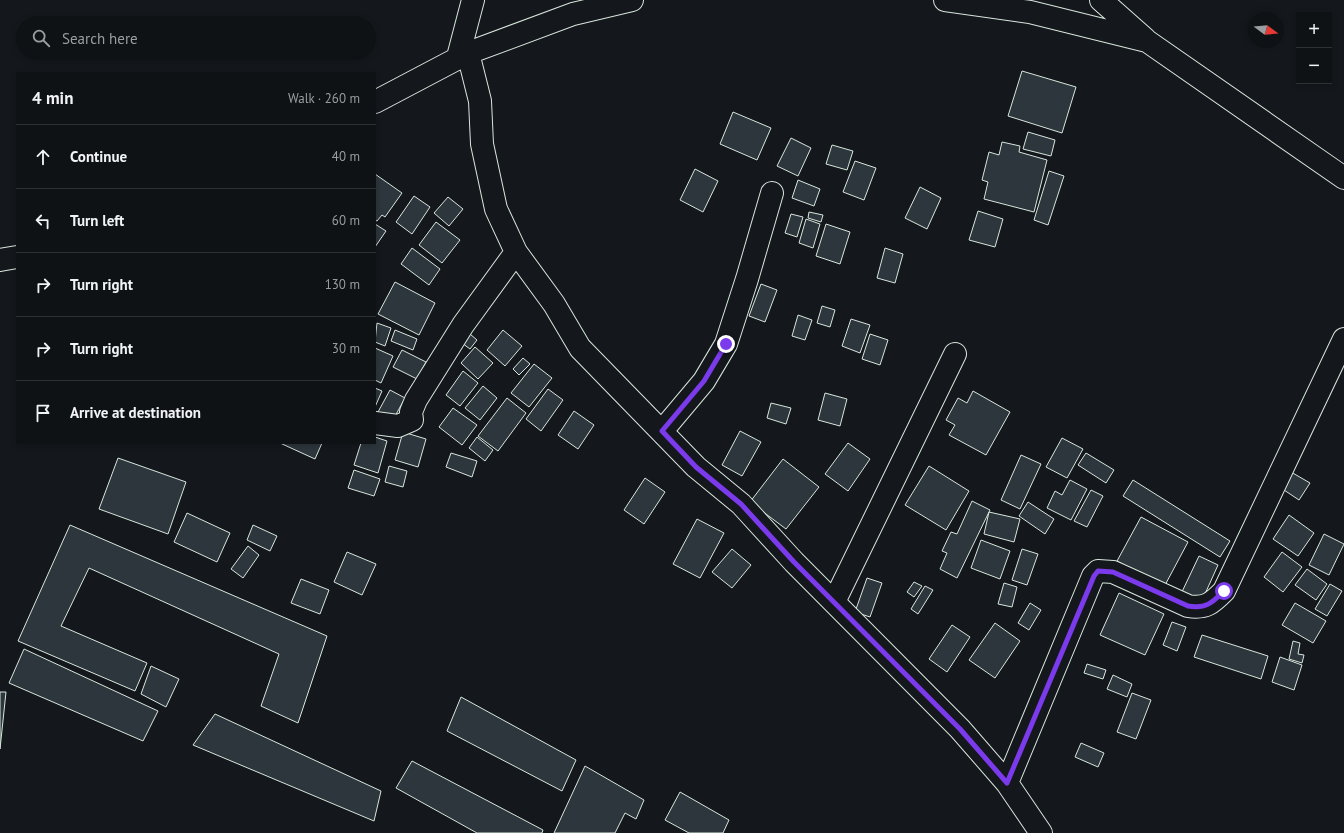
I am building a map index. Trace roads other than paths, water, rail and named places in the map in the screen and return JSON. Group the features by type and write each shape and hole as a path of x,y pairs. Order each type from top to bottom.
{"street":[{"path":"473,0 463,55 480,101 482,144 496,209 516,252 554,304 580,348 696,467 741,504 834,602 960,729 1007,783 1041,833"},
{"path":"376,101 463,55 573,14 632,0"},
{"path":"945,0 1030,12 1147,41"},
{"path":"1101,0 1147,41 1344,178"},
{"path":"662,431 704,381 726,344 772,193"},
{"path":"376,423 398,426 412,420 411,412 420,394 464,324 516,252"},
{"path":"0,260 16,257"},
{"path":"1007,783 1094,576 1098,571 1113,572 1188,606 1200,608 1213,602 1224,591 1344,339"},
{"path":"834,602 955,354"}]}
